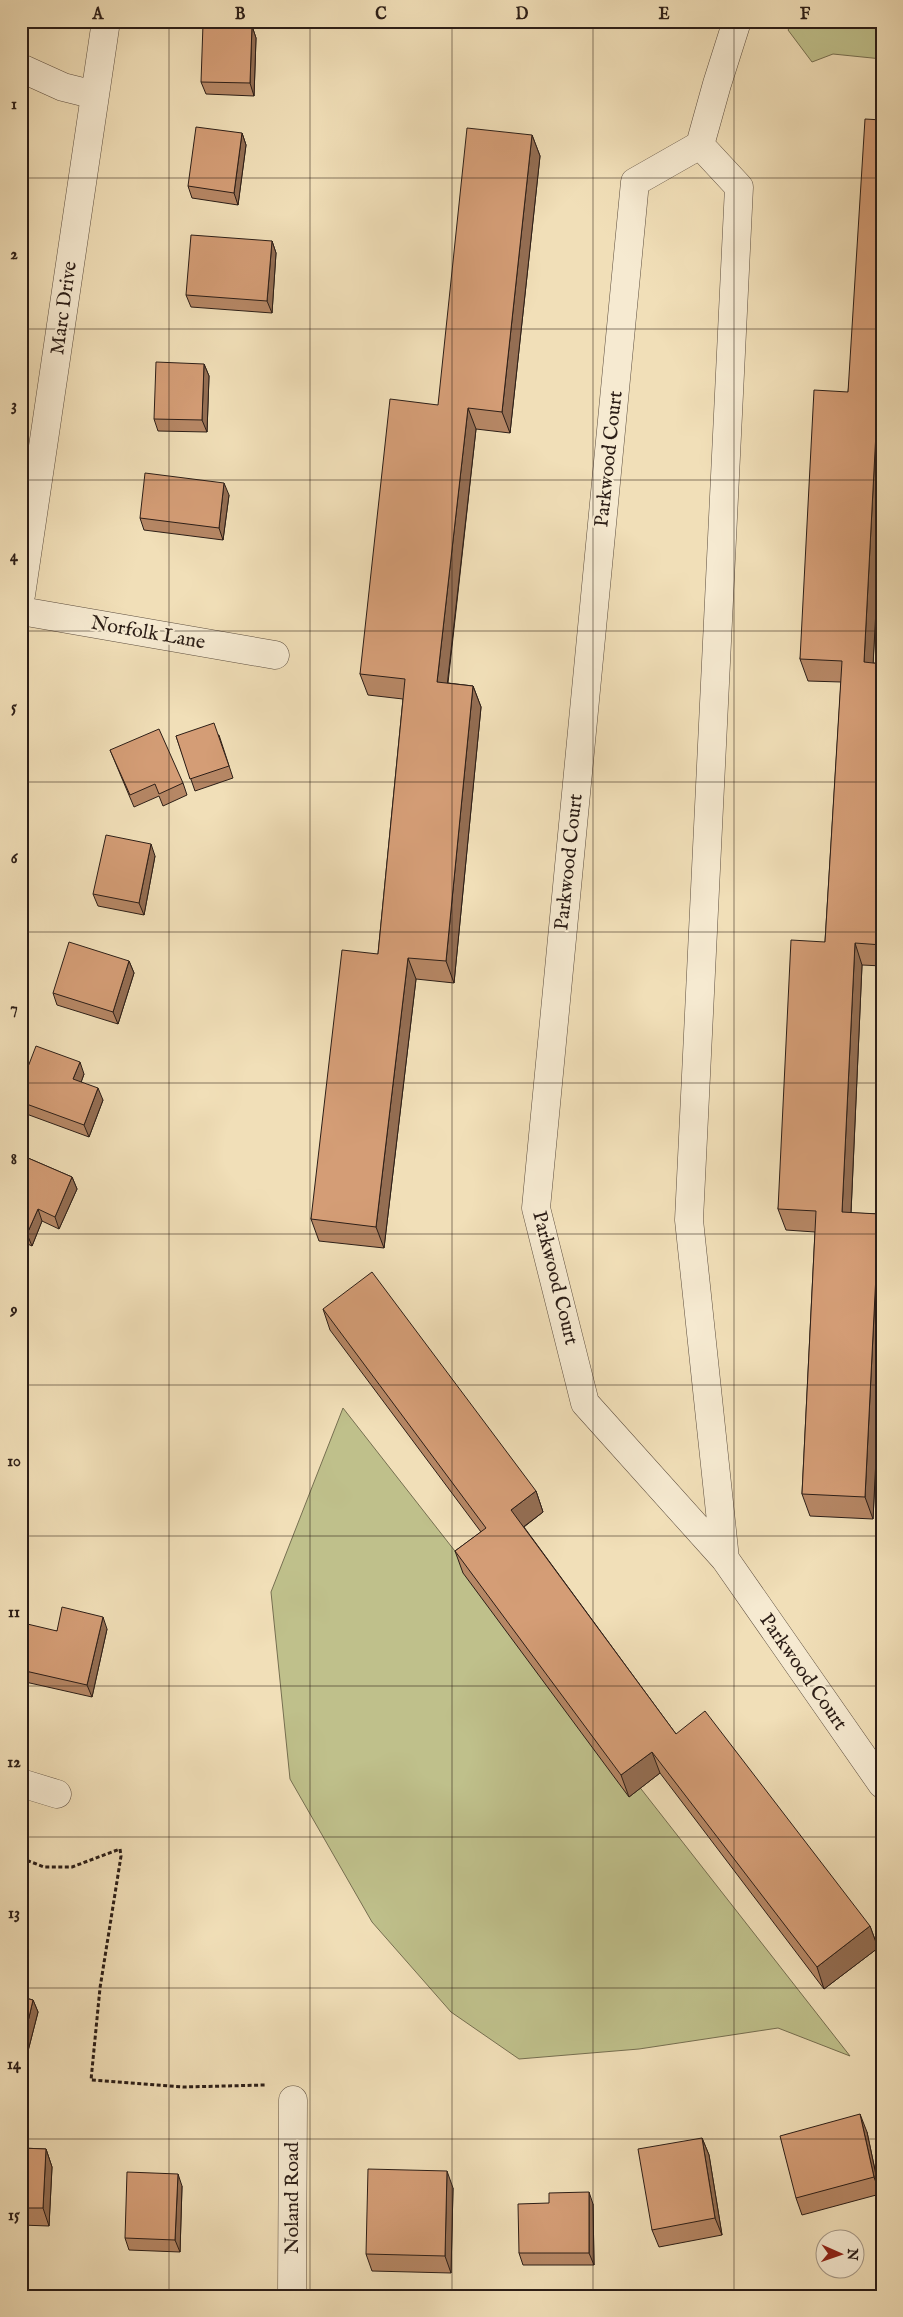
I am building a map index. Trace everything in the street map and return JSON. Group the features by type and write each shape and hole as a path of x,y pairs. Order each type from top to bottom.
{"street":[{"name":"Marc Drive","path":"21,595 106,21"},
{"path":"700,145 737,21"},
{"path":"21,68 63,87 95,95"},
{"name":"Parkwood Court","path":"725,1559 689,1220 739,187 700,145 635,182 536,1208 586,1403 725,1559 882,1784"},
{"name":"Norfolk Lane","path":"21,611 275,655"},
{"path":"21,1783 57,1794"},
{"name":"Noland Road","path":"292,2296 293,2100"}],"path":[{"path":"21,1858 44,1866 72,1867 120,1849 121,1856 100,1988 90,2080 184,2086 293,2085 293,2100"}],"green space":[{"path":"794,21 882,21 882,59 833,54 812,62 788,30"},
{"path":"343,1408 850,2056 778,2028 639,2049 519,2059 451,2012 372,1922 290,1779 271,1592"}],"building":[{"path":"203,24 252,26 250,83 201,82"},
{"path":"865,119 882,120 882,394 878,394 864,662 882,664 882,945 855,943 842,1212 879,1214 865,1497 802,1494 816,1211 778,1209 791,940 825,942 842,661 800,659 814,390 848,392"},
{"path":"196,127 242,133 234,193 188,186"},
{"path":"467,128 532,135 502,412 468,408 437,682 473,686 446,961 408,958 376,1227 311,1219 342,950 378,954 405,679 360,674 390,399 438,405"},
{"path":"191,235 272,241 267,301 186,295"},
{"path":"156,362 204,364 202,420 154,419"},
{"path":"145,473 224,483 219,528 140,518"},
{"path":"214,723 229,766 190,779 176,736"},
{"path":"159,729 183,783 159,794 155,784 130,795 110,750"},
{"path":"106,835 151,844 139,903 93,894"},
{"path":"69,942 129,961 113,1012 53,993"},
{"path":"36,1046 80,1062 73,1079 98,1088 84,1125 21,1102 21,1085"},
{"path":"21,1155 72,1177 55,1217 38,1209 27,1234 21,1231"},
{"path":"372,1272 536,1491 511,1510 676,1734 705,1711 870,1926 817,1967 652,1752 621,1775 455,1551 486,1528 323,1309"},
{"path":"62,1607 103,1617 87,1685 21,1670 21,1630 23,1623 57,1631"},
{"path":"21,1997 33,2000 24,2039 21,2038"},
{"path":"860,2114 874,2177 796,2198 780,2136"},
{"path":"702,2138 715,2218 652,2230 638,2149"},
{"path":"21,2148 46,2149 43,2208 21,2208"},
{"path":"368,2169 447,2171 445,2256 366,2254"},
{"path":"127,2172 178,2174 175,2240 125,2238"},
{"path":"589,2192 589,2253 519,2253 518,2204 549,2203 549,2193"}]}
